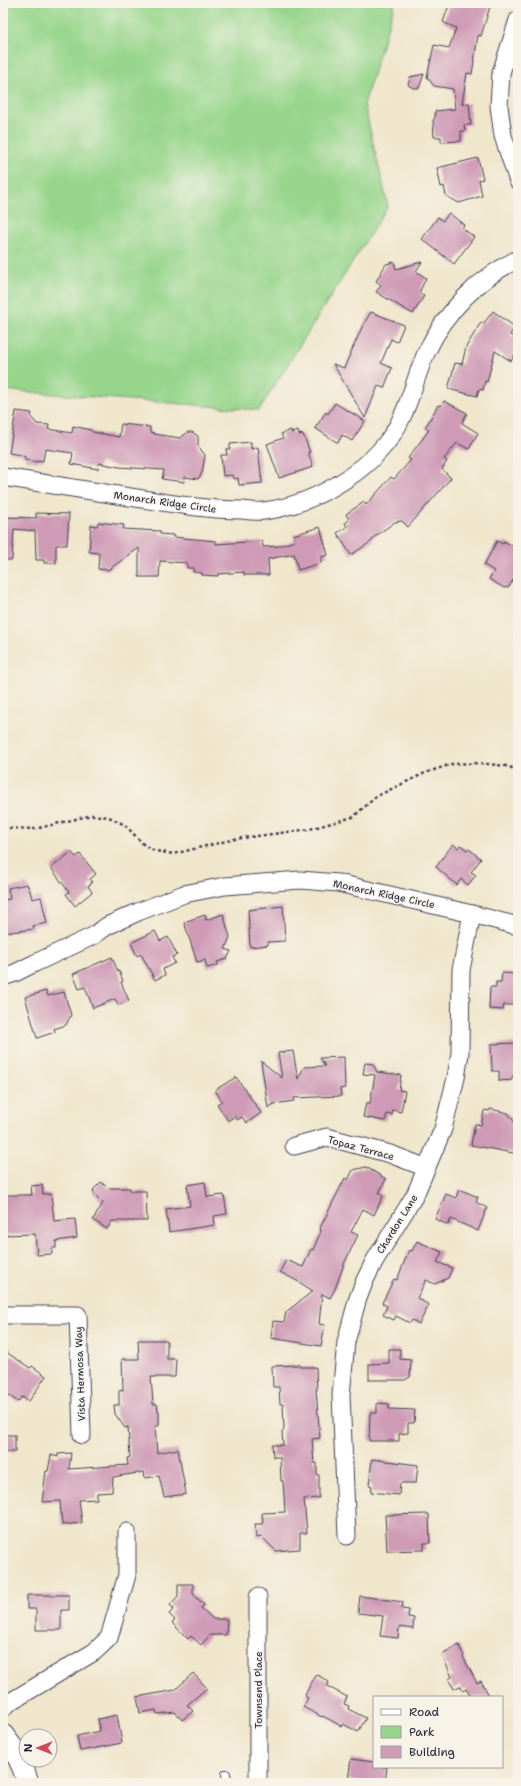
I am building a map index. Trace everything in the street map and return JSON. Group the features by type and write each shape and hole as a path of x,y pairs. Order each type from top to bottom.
{"street":[{"path":"518,20 501,74 499,106 503,136 518,181"},
{"name":"Monarch Ridge Circle","path":"3,477 208,510 262,511 309,499 334,487 354,474 381,448 402,418 427,352 444,322 466,296 484,280 518,259"},
{"name":"Monarch Ridge Circle","path":"3,977 36,964 93,936 107,926 138,912 184,894 225,886 300,880 338,883 518,926"},
{"name":"Chardon Lane","path":"347,1536 340,1395 346,1342 352,1315 365,1280 380,1250 415,1195 443,1128 456,1078 460,1053 461,970 472,914"},
{"name":"Topaz Terrace","path":"294,1146 326,1137 390,1154 427,1168"},
{"name":"Vista Hermosa Way","path":"3,1315 78,1316 82,1435"},
{"path":"3,1708 94,1652 109,1638 127,1575 127,1532"},
{"name":"Townsend Place","path":"258,1597 258,1783"},
{"path":"3,1735 12,1747 25,1772 28,1783"}],"lane":[{"path":"226,1774 228,1783"}],"path":[{"path":"3,828 36,829 100,814 125,825 144,845 155,851 173,854 235,839 310,829 353,817 377,796 425,773 452,764 479,763 506,766 518,770"}],"green space":[{"path":"3,3 395,3 364,104 388,206 259,410 3,390"}],"building":[{"path":"452,3 491,3 481,36 478,35 472,74 467,73 462,104 469,103 471,125 464,125 465,131 461,131 461,141 441,142 441,137 434,137 433,121 435,111 455,109 453,89 434,86 427,77 434,45 449,48 456,28 443,22 449,5 451,6"},
{"path":"424,74 419,88 413,88 408,85 410,77"},
{"path":"478,158 483,179 479,180 482,196 459,203 446,196 444,186 441,187 437,168"},
{"path":"449,213 464,225 462,228 474,237 454,264 422,239 438,217 443,221"},
{"path":"394,262 396,269 422,262 416,271 426,278 419,293 424,296 413,314 376,292 381,285 376,281 386,264"},
{"path":"493,311 515,327 510,335 518,340 518,349 511,361 495,351 487,382 485,381 483,390 479,389 477,396 448,389 455,363 462,364 466,347 481,322 484,323"},
{"path":"371,312 404,325 397,342 391,339 381,363 392,368 384,388 378,386 365,418 333,364 344,368 363,325"},
{"path":"444,401 467,413 462,423 478,433 469,449 457,443 444,459 447,461 442,469 451,478 408,527 402,521 395,522 374,537 372,541 351,555 337,533 347,527 345,523 349,520 346,514 364,502 366,505 391,477 394,479 411,460 408,458 429,430 425,428 438,405 441,406"},
{"path":"335,403 365,421 352,441 342,435 338,443 315,428 326,412 328,414"},
{"path":"16,411 32,413 31,417 37,424 49,425 48,429 72,433 73,426 119,437 121,424 150,427 150,432 154,434 180,438 188,432 192,432 198,436 198,446 205,455 202,473 198,479 185,477 184,482 162,479 164,470 119,467 99,463 98,469 71,464 73,453 45,449 43,461 38,460 38,462 25,460 25,457 21,455 9,453"},
{"path":"291,430 292,433 298,431 299,435 303,434 310,452 308,452 313,467 279,478 267,444 283,438 281,434"},
{"path":"251,442 251,449 258,447 262,483 239,485 238,478 233,479 232,475 223,476 221,455 227,455 226,449 230,449 230,444"},
{"path":"36,513 69,514 67,545 56,545 56,563 44,563 44,560 36,560 35,531 14,529 12,560 3,560 3,517 36,518"},
{"path":"98,522 124,525 123,529 160,531 160,534 173,535 173,537 216,541 216,544 262,541 263,547 279,546 295,541 293,535 320,527 328,555 321,557 321,563 298,570 294,554 268,559 269,575 244,575 244,572 218,574 218,576 202,575 202,573 193,572 194,568 187,568 187,563 160,561 159,577 139,577 139,548 108,570 98,569 99,553 89,552 91,525 97,526"},
{"path":"497,541 503,544 504,541 518,549 518,571 509,587 504,588 489,579 494,571 484,565"},
{"path":"453,844 458,848 460,845 467,850 469,849 481,859 471,872 476,875 468,885 461,879 457,885 436,867"},
{"path":"71,852 76,857 80,854 96,874 90,879 92,883 88,886 92,892 75,906 66,894 69,892 51,868"},
{"path":"27,884 32,899 41,897 47,923 33,926 34,929 3,933 3,900 10,899 8,888"},
{"path":"283,906 285,941 268,942 268,945 250,947 248,910"},
{"path":"223,914 230,937 225,949 231,951 227,959 217,962 218,965 207,968 205,960 197,962 184,922 205,915 206,920"},
{"path":"155,931 160,941 168,937 177,955 172,957 175,963 163,969 165,975 155,980 141,954 137,956 131,943"},
{"path":"112,957 123,981 121,982 129,1001 118,1005 115,999 93,1008 85,987 79,989 73,974"},
{"path":"502,973 518,974 518,1005 504,1005 503,1010 489,1009 490,987 496,987 496,982 501,982"},
{"path":"46,991 48,996 64,992 71,1015 66,1025 54,1029 55,1032 37,1038 25,997"},
{"path":"518,1043 518,1075 512,1076 512,1080 499,1081 499,1071 492,1071 491,1044"},
{"path":"293,1051 298,1079 304,1067 325,1066 320,1058 344,1057 345,1088 340,1089 341,1096 294,1098 294,1101 274,1104 268,1108 261,1061 282,1078 278,1053"},
{"path":"365,1063 373,1064 377,1072 401,1075 399,1090 405,1091 401,1112 393,1110 392,1115 387,1114 385,1121 363,1117 366,1103 370,1103 375,1075 363,1074"},
{"path":"236,1077 261,1113 247,1123 242,1117 237,1120 235,1116 228,1121 217,1104 222,1101 215,1090"},
{"path":"490,1109 508,1113 516,1124 514,1134 518,1136 518,1152 513,1153 471,1145 475,1124 481,1125 484,1111 489,1111"},
{"path":"366,1167 386,1179 379,1193 383,1196 374,1215 363,1209 351,1232 358,1235 344,1264 335,1289 330,1298 322,1294 319,1324 325,1325 321,1346 271,1338 273,1321 284,1322 286,1312 313,1291 280,1272 286,1260 303,1267 311,1249 313,1250 321,1231 320,1228 345,1178 348,1180 353,1170"},
{"path":"101,1182 108,1188 130,1188 130,1191 146,1191 147,1221 112,1221 107,1229 93,1220 103,1203 93,1193 93,1190"},
{"path":"205,1182 207,1197 224,1195 227,1214 214,1216 215,1225 169,1232 166,1209 190,1206 187,1185"},
{"path":"42,1185 43,1194 51,1194 54,1221 75,1219 77,1238 56,1241 56,1248 52,1248 52,1254 37,1255 35,1234 3,1235 3,1195 32,1195 31,1186"},
{"path":"459,1189 478,1197 476,1202 487,1208 478,1231 451,1219 448,1225 435,1219 446,1194 456,1198"},
{"path":"417,1241 442,1252 437,1262 452,1268 448,1278 435,1284 426,1280 417,1298 429,1305 419,1324 412,1320 410,1323 396,1316 394,1320 383,1315 387,1306 382,1303 394,1279 397,1280 409,1250 412,1251"},
{"path":"138,1340 167,1340 167,1359 176,1359 175,1377 151,1377 153,1404 157,1404 159,1411 159,1426 155,1426 157,1453 178,1449 186,1494 164,1497 159,1476 145,1478 144,1472 113,1477 112,1492 97,1493 97,1499 79,1500 82,1523 62,1525 60,1501 42,1502 46,1471 48,1471 51,1455 58,1457 58,1454 71,1453 69,1469 128,1465 127,1458 130,1457 128,1427 125,1428 115,1414 114,1405 119,1405 119,1391 123,1390 122,1359 139,1359"},
{"path":"389,1349 400,1349 400,1359 411,1360 410,1377 405,1380 369,1380 369,1364 389,1363"},
{"path":"3,1350 30,1368 32,1366 46,1376 29,1401 22,1397 18,1402 3,1391"},
{"path":"300,1365 300,1367 316,1367 316,1390 320,1438 312,1439 314,1463 317,1463 317,1475 319,1475 319,1498 304,1499 307,1533 300,1533 300,1549 276,1551 262,1537 256,1538 255,1524 262,1524 262,1513 285,1512 280,1457 273,1457 272,1445 283,1445 283,1404 280,1404 279,1387 273,1387 272,1366"},
{"path":"377,1403 389,1404 389,1409 415,1410 414,1423 408,1423 408,1433 399,1434 399,1441 369,1441 370,1413 377,1413"},
{"path":"3,1435 15,1435 15,1452 3,1452"},
{"path":"372,1459 418,1465 416,1483 400,1483 399,1495 371,1492 372,1486 369,1485"},
{"path":"429,1514 430,1543 424,1543 424,1550 387,1551 385,1515"},
{"path":"178,1584 193,1584 193,1594 204,1605 201,1608 213,1619 227,1619 226,1635 210,1635 201,1645 191,1636 188,1639 172,1623 175,1620 169,1614 174,1609 170,1605 178,1596"},
{"path":"27,1595 69,1595 69,1610 61,1610 61,1630 36,1630 36,1609 27,1609"},
{"path":"360,1596 403,1602 402,1609 409,1610 408,1617 414,1618 413,1629 399,1627 398,1638 380,1636 383,1616 358,1613"},
{"path":"459,1645 464,1656 463,1657 477,1683 481,1681 489,1696 470,1696 466,1689 463,1691 460,1686 454,1689 448,1679 452,1677 442,1655"},
{"path":"193,1673 207,1688 187,1705 193,1711 182,1720 175,1712 157,1714 156,1710 140,1713 137,1697 175,1690"},
{"path":"316,1674 329,1682 327,1686 347,1697 344,1704 349,1706 348,1709 366,1718 358,1732 343,1724 341,1726 303,1707 308,1698 305,1696 306,1693"},
{"path":"117,1715 122,1743 80,1751 77,1736 100,1731 98,1719"},
{"path":"351,1759 373,1762 373,1768 387,1768 385,1783 368,1783 348,1780"}]}
